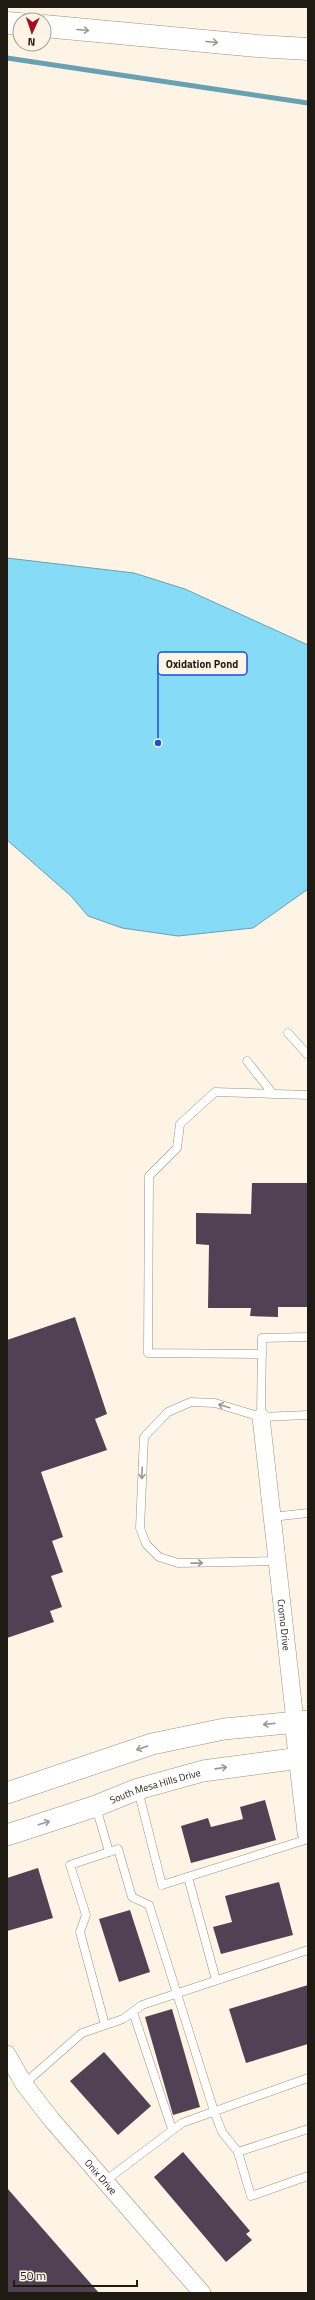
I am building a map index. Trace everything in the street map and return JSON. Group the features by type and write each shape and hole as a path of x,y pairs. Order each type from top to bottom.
{"highway":[{"path":"52,27 257,46 308,49"}],"street":[{"name":"Cromo Drive","path":"261,1417 277,1561 301,1721 308,1832"},
{"path":"7,1793 152,1744 224,1729 301,1721"},
{"name":"South Mesa Hills Drive","path":"7,1835 96,1806 138,1789 203,1771 303,1757"},
{"name":"Onix Drive","path":"7,2054 24,2084 105,2181 202,2293"}],"lane":[{"path":"288,1033 308,1055"},
{"path":"247,1061 273,1094"},
{"path":"262,1354 148,1353 149,1176 177,1148 180,1124 215,1092 308,1095"},
{"path":"261,1417 262,1338 308,1338"},
{"path":"277,1561 178,1563 159,1557 146,1544 140,1528 144,1437 168,1412 191,1402 215,1403 261,1417 308,1415"},
{"path":"272,1517 308,1513"},
{"path":"138,1789 162,1885 308,1839"},
{"path":"96,1806 109,1852"},
{"path":"105,2025 80,1932 86,1915 70,1865 118,1849 132,1897 149,1905 214,2111 222,2132 238,2152 251,2196 308,2176"},
{"path":"188,1877 216,1980"},
{"path":"24,2084 82,2033 123,2019 142,2005 308,1950"},
{"path":"133,2012 172,2129"},
{"path":"105,2181 172,2129 214,2111 308,2078"},
{"path":"238,2152 308,2129"}],"water":[{"path":"7,558 134,573 185,589 308,645 308,889 253,928 178,936 122,928 88,916 71,896 7,840"}],"building":[{"path":"252,1183 308,1183 308,1307 278,1307 278,1317 250,1316 251,1308 208,1308 209,1245 196,1244 196,1213 251,1214"},
{"path":"75,1317 107,1414 95,1419 107,1450 41,1472 63,1537 52,1541 63,1572 51,1576 62,1607 50,1611 54,1622 7,1638 7,1340"},
{"path":"265,1800 276,1840 191,1863 181,1826 208,1818 211,1827 243,1819 240,1807"},
{"path":"38,1868 53,1918 7,1931 7,1878"},
{"path":"279,1882 293,1935 221,1954 213,1927 232,1922 225,1896"},
{"path":"130,1910 150,1972 119,1982 99,1919"},
{"path":"308,1985 308,2044 246,2063 229,2009"},
{"path":"172,2009 200,2107 173,2115 145,2017"},
{"path":"104,2052 151,2106 118,2135 70,2081"},
{"path":"183,2152 250,2231 246,2234 252,2240 226,2262 154,2177"},
{"path":"7,2188 99,2293 7,2293"}],"waterway":[{"path":"7,58 308,103"}],"place":[{"name":"Oxidation Pond","path":"158,743"}]}
